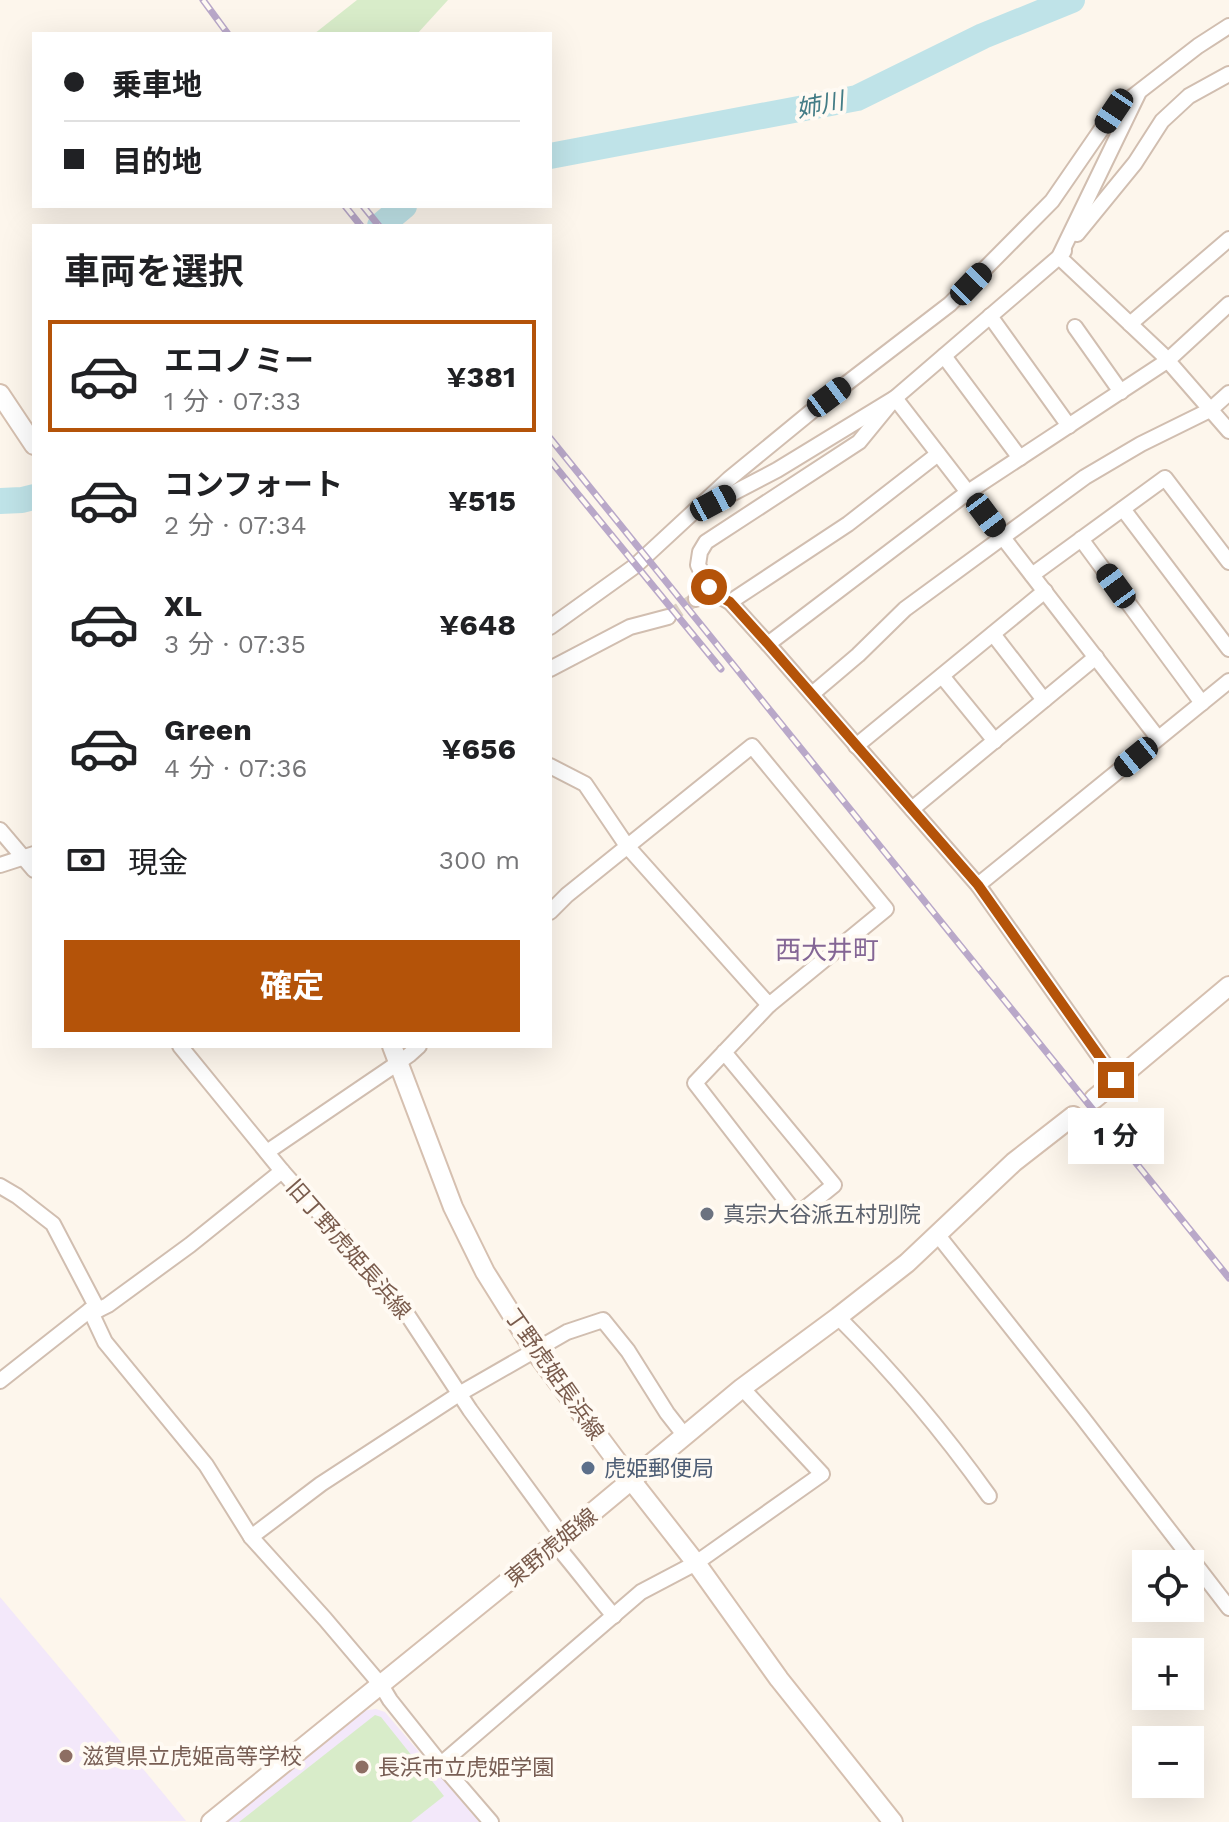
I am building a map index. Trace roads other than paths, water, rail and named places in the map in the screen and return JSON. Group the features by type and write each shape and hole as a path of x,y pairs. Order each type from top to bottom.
{"main road":[{"path":"0,394 32,442"},
{"path":"1094,1099 1229,986"},
{"name":"丁野虎姫長浜線","path":"395,1054 453,1207 485,1272 534,1350 696,1563 779,1679 893,1822"},
{"name":"東野虎姫線","path":"211,1822 742,1388 907,1263 1014,1162 1073,1116"}],"street":[{"path":"552,626 635,566 729,479 950,304 1052,201 1114,111 1229,26"},
{"path":"692,514 777,470 895,398 1059,257 1135,163 1162,121 1189,96 1229,74"},
{"path":"1059,257 1139,91"},
{"path":"1130,324 1229,239"},
{"path":"1059,257 1167,361 1229,431"},
{"path":"768,644 968,492 1167,361 1229,304"},
{"path":"990,316 1069,426"},
{"path":"1075,327 1121,392"},
{"path":"944,356 1020,458"},
{"path":"812,694 905,609 1085,477 1141,444 1210,410 1229,393"},
{"path":"895,398 1158,738"},
{"path":"895,398 859,442 706,542 698,565 709,587 730,602 768,644 978,885 1116,1080"},
{"path":"730,602 848,524 938,454"},
{"path":"1032,575 1165,478 1229,562"},
{"path":"1123,509 1229,649"},
{"path":"1081,539 1202,703"},
{"path":"696,599 709,587"},
{"path":"856,746 1045,591"},
{"path":"552,668 630,627 668,617"},
{"path":"993,634 1044,700"},
{"path":"912,809 1096,657"},
{"path":"942,676 995,741"},
{"path":"978,885 1229,681"},
{"path":"552,910 752,746 886,909 769,1005 724,1052 695,1083 797,1215 834,1185 724,1052"},
{"path":"552,767 585,784 627,846 769,1005"},
{"path":"0,830 28,856 0,865"},
{"name":"旧丁野虎姫長浜線","path":"182,1048 282,1171 403,1308 588,1587 614,1616"},
{"path":"267,1152 395,1054"},
{"path":"0,1381 94,1310 108,1305 190,1245 282,1171"},
{"path":"0,1186 53,1224 94,1310 105,1342 206,1465 251,1537 381,1685 441,1764 491,1822"},
{"path":"937,1234 1229,1608"},
{"path":"838,1317 873,1351 940,1430 989,1496"},
{"path":"251,1537 321,1484 459,1394 567,1332 603,1320 628,1351 685,1436"},
{"path":"441,1764 641,1592 696,1563 822,1474 742,1388"}],"waterway":[{"name":"姉川","path":"552,156 857,98 983,36 1072,0"},
{"name":"姉川","path":"382,224 402,208"},
{"name":"姉川","path":"0,501 32,498"}],"tunnel":[{"path":"668,617 696,599"}],"railway":[{"path":"203,0 227,32"},
{"path":"347,208 359,224"},
{"path":"365,208 377,224"},
{"path":"552,440 1229,1278"},
{"path":"552,462 721,669"}],"place":[{"name":"真宗大谷派五村別院","path":"707,1214"},
{"name":"虎姫郵便局","path":"588,1468"},
{"name":"滋賀県立虎姫高等学校","path":"66,1756"},
{"name":"長浜市立虎姫学園","path":"362,1767"}],"district":[{"name":"西大井町","path":"827,950"}]}
